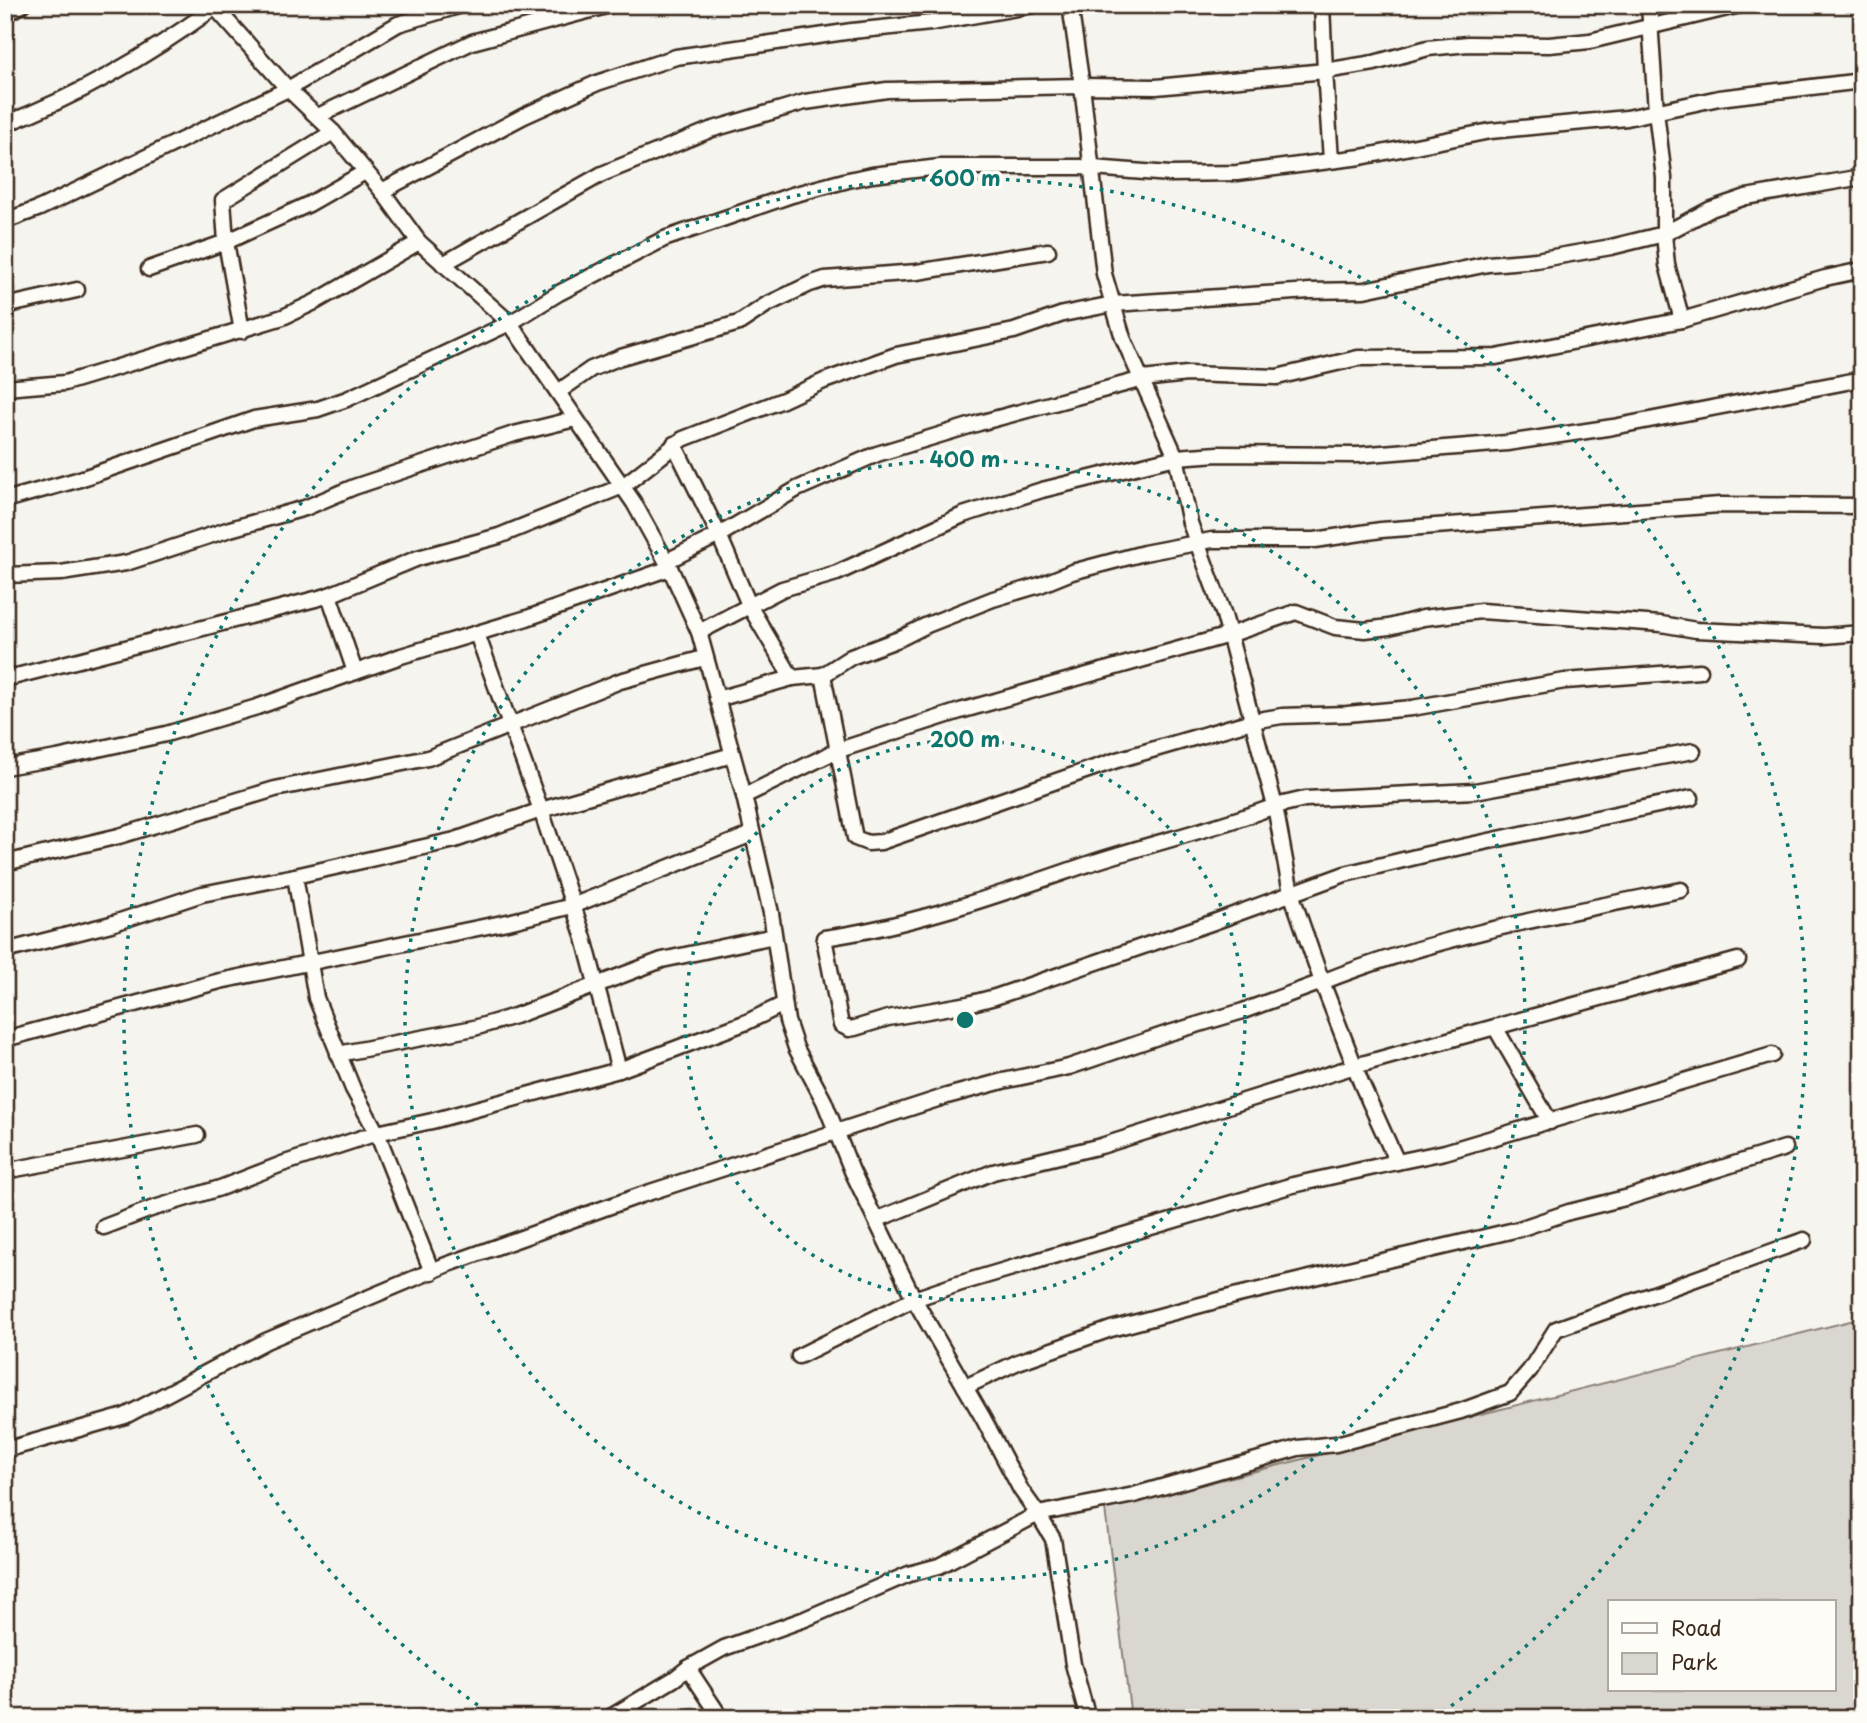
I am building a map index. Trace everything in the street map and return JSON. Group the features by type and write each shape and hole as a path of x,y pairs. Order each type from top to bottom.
{"street":[{"path":"5,14 22,5"},
{"path":"5,220 40,208 288,89 398,23 461,5"},
{"path":"318,116 472,42 610,5"},
{"path":"383,191 524,116 597,83 676,57 852,31 931,23 1034,5"},
{"path":"1070,5 1104,274 1123,338 1176,457 1190,523 1224,615 1275,806 1291,893 1322,982 1396,1162"},
{"path":"1322,5 1331,160"},
{"path":"1650,5 1656,111 1664,178 1667,265 1682,320"},
{"path":"443,264 602,174 710,130 805,102 887,90 1156,87 1325,71 1374,63 1428,48 1468,44 1549,45 1590,41 1740,5"},
{"path":"5,124 49,107 162,46 214,6 288,89 333,132 383,191 419,242 510,323 623,486 668,565 699,632 744,796 774,936 784,1004 796,1048 824,1101 852,1171 914,1299 1021,1490 1053,1539 1073,1664 1087,1718"},
{"path":"5,500 77,480 254,419 318,409 347,399 510,323 559,293 664,239 792,195 848,180 940,167 1090,168 1170,174 1223,173 1361,157 1490,131 1627,118 1719,98 1862,81"},
{"path":"242,331 226,242 223,200 333,132"},
{"path":"149,269 226,242 309,204 365,172"},
{"path":"5,679 329,595 418,558 499,536 623,486 674,444 885,358 932,346 1014,331 1063,314 1113,304 1270,293 1364,290 1488,264 1536,260 1611,247 1664,234 1711,209 1746,197 1862,177"},
{"path":"5,388 65,383 283,317 315,302 419,242"},
{"path":"558,392 591,369 621,357 739,323 777,300 825,279 917,272 1048,251"},
{"path":"5,767 166,734 257,707 355,672 477,634 668,565 797,489 877,454 979,423 1143,379 1187,373 1277,377 1358,358 1496,357 1682,320 1825,278 1862,270"},
{"path":"5,306 77,290"},
{"path":"699,632 782,589 836,573 963,514 1042,490 1176,457 1218,453 1357,455 1507,443 1613,428 1862,379"},
{"path":"5,575 61,573 125,564 230,529 305,508 354,487 514,433 575,419"},
{"path":"674,444 719,535 750,607 792,678"},
{"path":"717,699 792,678 823,675 851,657 900,639 927,625 993,599 1108,561 1228,538 1315,540 1381,530 1720,505 1862,506"},
{"path":"329,595 355,672"},
{"path":"744,796 836,751 960,711 1229,635 1299,612 1335,627 1365,630 1423,618 1481,611 1661,624 1696,630 1824,636 1862,633"},
{"path":"477,634 541,810 598,986 619,1070"},
{"path":"5,863 119,836 275,789 428,758 620,681 704,658"},
{"path":"823,675 855,838 867,843 881,842 1117,760 1252,721 1282,716 1412,708 1565,681 1700,671"},
{"path":"1691,798 1416,856 1345,874 1162,941 995,997 888,1018 855,1028 849,1029 841,1025 824,938 865,932 982,901 1093,862 1305,799 1475,791 1693,751"},
{"path":"5,951 111,924 202,894 455,840 541,810 732,755"},
{"path":"5,1039 172,992 572,906 752,834"},
{"path":"295,876 316,998 353,1089 377,1133 432,1272"},
{"path":"5,1450 125,1416 266,1341 432,1272 641,1195 947,1096 1069,1067 1243,1011 1385,958 1473,933 1681,890"},
{"path":"338,1054 474,1028 516,1016 662,960 774,936"},
{"path":"876,1220 993,1172 1101,1146 1355,1066 1738,960"},
{"path":"104,1227 377,1133 432,1121 619,1070 747,1022 784,1004"},
{"path":"1495,1027 1550,1122"},
{"path":"799,1356 914,1299 1033,1260 1293,1185 1445,1152 1772,1055"},
{"path":"5,1171 197,1135"},
{"path":"965,1387 1018,1362 1111,1329 1238,1295 1519,1230 1569,1212 1629,1197 1785,1148"},
{"path":"609,1718 724,1648 805,1619 909,1574 939,1566 1038,1514 1134,1495 1298,1448 1336,1444 1461,1411 1510,1393 1531,1370 1556,1329 1804,1240"},
{"path":"688,1668 721,1718"}],"green space":[{"path":"1862,1318 1862,1718 1131,1718 1105,1509"}]}
